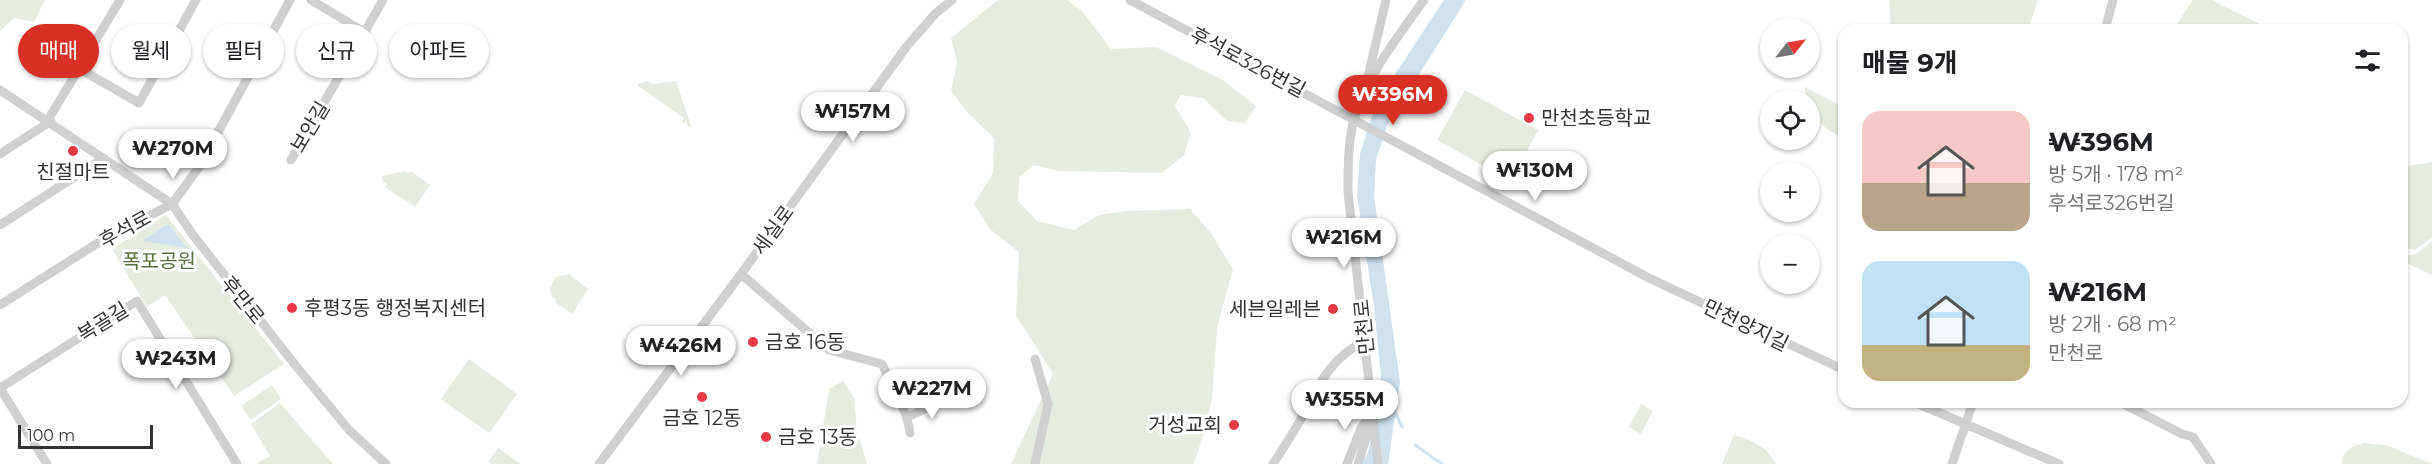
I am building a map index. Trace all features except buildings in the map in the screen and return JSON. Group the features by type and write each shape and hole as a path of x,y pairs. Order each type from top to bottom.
{"street":[{"path":"99,36 120,0"},
{"path":"96,78 139,103 196,0"},
{"name":"후석로","path":"0,305 101,241 172,204 199,167 290,0"},
{"path":"310,0 351,24"},
{"name":"보안길","path":"371,24 383,0"},
{"name":"세실로","path":"599,464 907,46 935,14 952,0"},
{"name":"후석로326번길","path":"1130,0 1649,278"},
{"name":"만천로","path":"1365,92 1386,0"},
{"name":"만천로","path":"1378,464 1348,192 1348,154 1354,119 1365,92 1384,57 1424,0"},
{"path":"2107,24 2114,0"},
{"path":"0,154 50,121 75,78"},
{"name":"보안길","path":"291,160 339,78"},
{"name":"후만로","path":"0,90 172,204 205,252 296,366 349,430 386,464"},
{"path":"0,225 104,158"},
{"path":"741,274 829,350 882,364 908,417 910,433"},
{"name":"만천양지길","path":"1649,278 1838,367"},
{"name":"복골길","path":"0,388 137,302 237,464"},
{"path":"1273,464 1328,370 1352,347 1366,341"},
{"path":"1035,359 1048,404 1035,464"},
{"path":"897,397 930,382"},
{"path":"0,388 46,464"},
{"path":"908,417 945,399"},
{"path":"1927,408 2059,464"},
{"path":"1952,464 1971,408"},
{"path":"2132,408 2182,434 2193,437 2211,464"},
{"path":"1347,464 1361,428 1372,417"},
{"path":"1358,464 1372,417"}],"green space":[{"path":"0,0 45,0 34,22 14,18 0,31"},
{"path":"998,0 1067,0 1082,11 1111,49 1156,47 1223,80 1256,106 1245,123 1227,121 1203,98 1180,95 1175,106 1191,133 1184,155 1162,173 1059,171 1034,165 1019,177 1018,201 1037,221 1074,230 1099,215 1125,211 1190,209 1210,232 1233,269 1217,328 1212,399 1194,464 1011,464 1053,374 1016,315 1019,252 991,230 974,204 993,173 994,138 969,114 951,91 957,61 951,38"},
{"path":"1889,0 2038,0 2030,24 1891,24"},
{"path":"2193,0 2211,0 2260,24 2177,24"},
{"path":"647,81 652,84 676,81 691,126 688,127 686,120 682,122 684,118 637,85"},
{"path":"1465,90 1538,130 1511,181 1437,140"},
{"path":"1820,95 1838,104 1838,134 1821,123"},
{"path":"2432,162 2432,237 2415,250 2408,249 2408,166"},
{"path":"406,171 407,173 412,172 430,185 415,207 385,187 387,184 383,181 382,176"},
{"name":"폭포공원","path":"166,215 284,364 234,396 165,295 147,307 112,249"},
{"path":"2432,241 2432,275 2408,264 2408,255 2416,254"},
{"path":"569,274 588,289 572,314 555,302 550,288 556,277"},
{"path":"469,359 517,394 489,433 441,399"},
{"path":"843,381 854,398 857,431 867,464 817,464 829,389"},
{"path":"272,385 281,399 251,420 241,406"},
{"path":"280,403 333,464 256,464 270,456 251,424"},
{"path":"1641,404 1653,411 1641,434 1629,427"},
{"path":"1734,435 1759,445 1776,464 1722,464"},
{"path":"2364,443 2386,445 2432,464 2342,464 2342,459 2348,449"},
{"path":"498,448 521,464 491,464 488,462"}],"water":[{"path":"1444,0 1466,0 1387,125 1376,160 1374,196 1400,382 1388,464 1362,464 1369,450 1381,377 1374,307 1357,195 1360,154 1373,113 1384,91"},
{"path":"168,224 187,248 142,241"}],"waterway":[{"path":"1394,410 1402,427"},
{"path":"1415,445 1442,464"}],"place":[{"name":"만천초등학교","path":"1529,118"},
{"name":"친절마트","path":"73,151"},
{"name":"후평3동 행정복지센터","path":"292,308"},
{"name":"세븐일레븐","path":"1333,309"},
{"name":"금호 16동","path":"753,342"},
{"name":"금호 12동","path":"702,397"},
{"name":"거성교회","path":"1234,425"},
{"name":"금호 13동","path":"766,437"}]}
